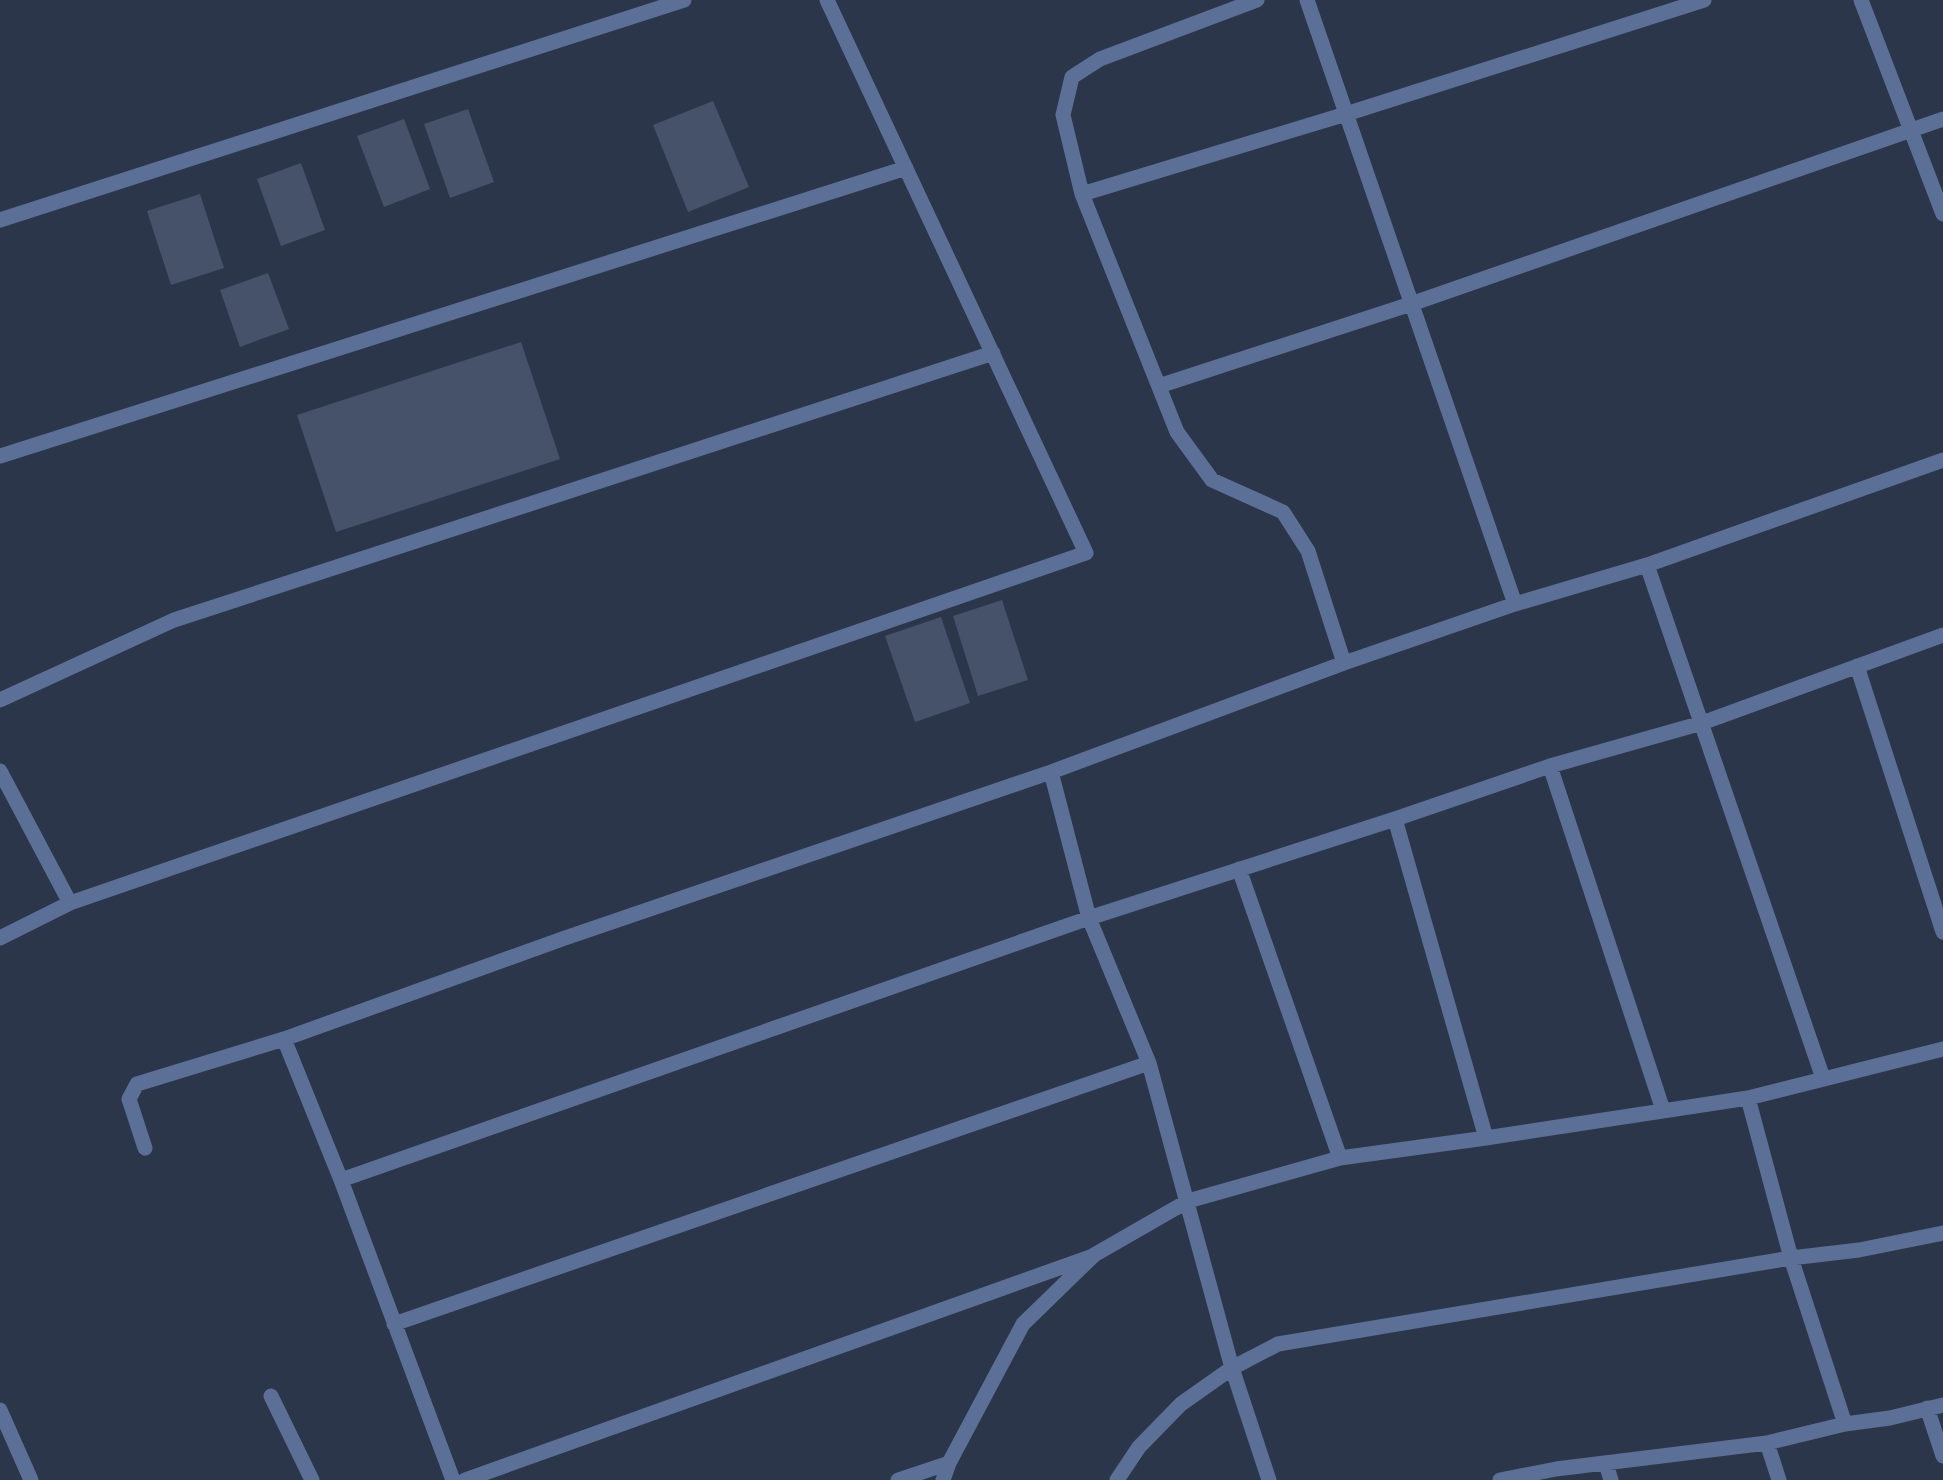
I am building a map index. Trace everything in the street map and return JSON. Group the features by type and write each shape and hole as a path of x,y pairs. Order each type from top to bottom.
{"street":[{"path":"0,220 684,0"},
{"path":"0,938 70,903 1086,553 827,0"},
{"path":"1257,0 1100,59 1072,77 1063,116 1082,194 1177,432 1212,480 1283,512 1308,551 1344,663"},
{"path":"1307,0 1515,604"},
{"path":"1082,194 1346,114 1704,0"},
{"path":"1861,0 1943,214"},
{"path":"1159,386 1411,304 1943,119"},
{"path":"0,456 906,168"},
{"path":"0,700 174,620 993,353"},
{"path":"144,1148 129,1099 137,1084 284,1039 565,938 1051,772 1344,663 1515,604 1647,564 1943,460"},
{"path":"1647,564 1823,1078"},
{"path":"341,1180 1089,918 1550,766 1702,723 1943,635"},
{"path":"1857,666 1943,932"},
{"path":"1550,766 1663,1110"},
{"path":"0,771 70,903"},
{"path":"1051,772 1089,918 1149,1063 1232,1368 1269,1480"},
{"path":"1395,819 1486,1138"},
{"path":"1239,869 1340,1158"},
{"path":"284,1039 341,1180 453,1480"},
{"path":"465,1480 1094,1255 1188,1202 1340,1158 1748,1098 1943,1049"},
{"path":"394,1324 1149,1063"},
{"path":"1748,1098 1791,1258 1845,1424"},
{"path":"1118,1480 1139,1447 1181,1404 1232,1368 1278,1344 1791,1258 1859,1250 1943,1233"},
{"path":"943,1480 949,1463 1023,1324 1094,1255"},
{"path":"271,1395 312,1480"},
{"path":"1500,1480 1556,1469 1767,1443 1845,1424 1890,1418 1943,1404"},
{"path":"1927,1408 1943,1456"},
{"path":"0,1410 31,1480"},
{"path":"1767,1443 1779,1480"},
{"path":"898,1480 949,1463"},
{"path":"1606,1464 1611,1480"}],"building":[{"path":"713,101 749,187 688,212 653,125"},
{"path":"468,109 494,182 450,198 424,124"},
{"path":"404,119 430,189 384,207 357,136"},
{"path":"301,163 325,230 281,246 257,179"},
{"path":"200,194 224,268 171,285 147,211"},
{"path":"268,273 289,329 240,347 220,290"},
{"path":"521,342 560,459 336,532 297,415"},
{"path":"1002,600 1028,680 978,696 953,616"},
{"path":"941,617 970,703 915,722 885,636"}]}
